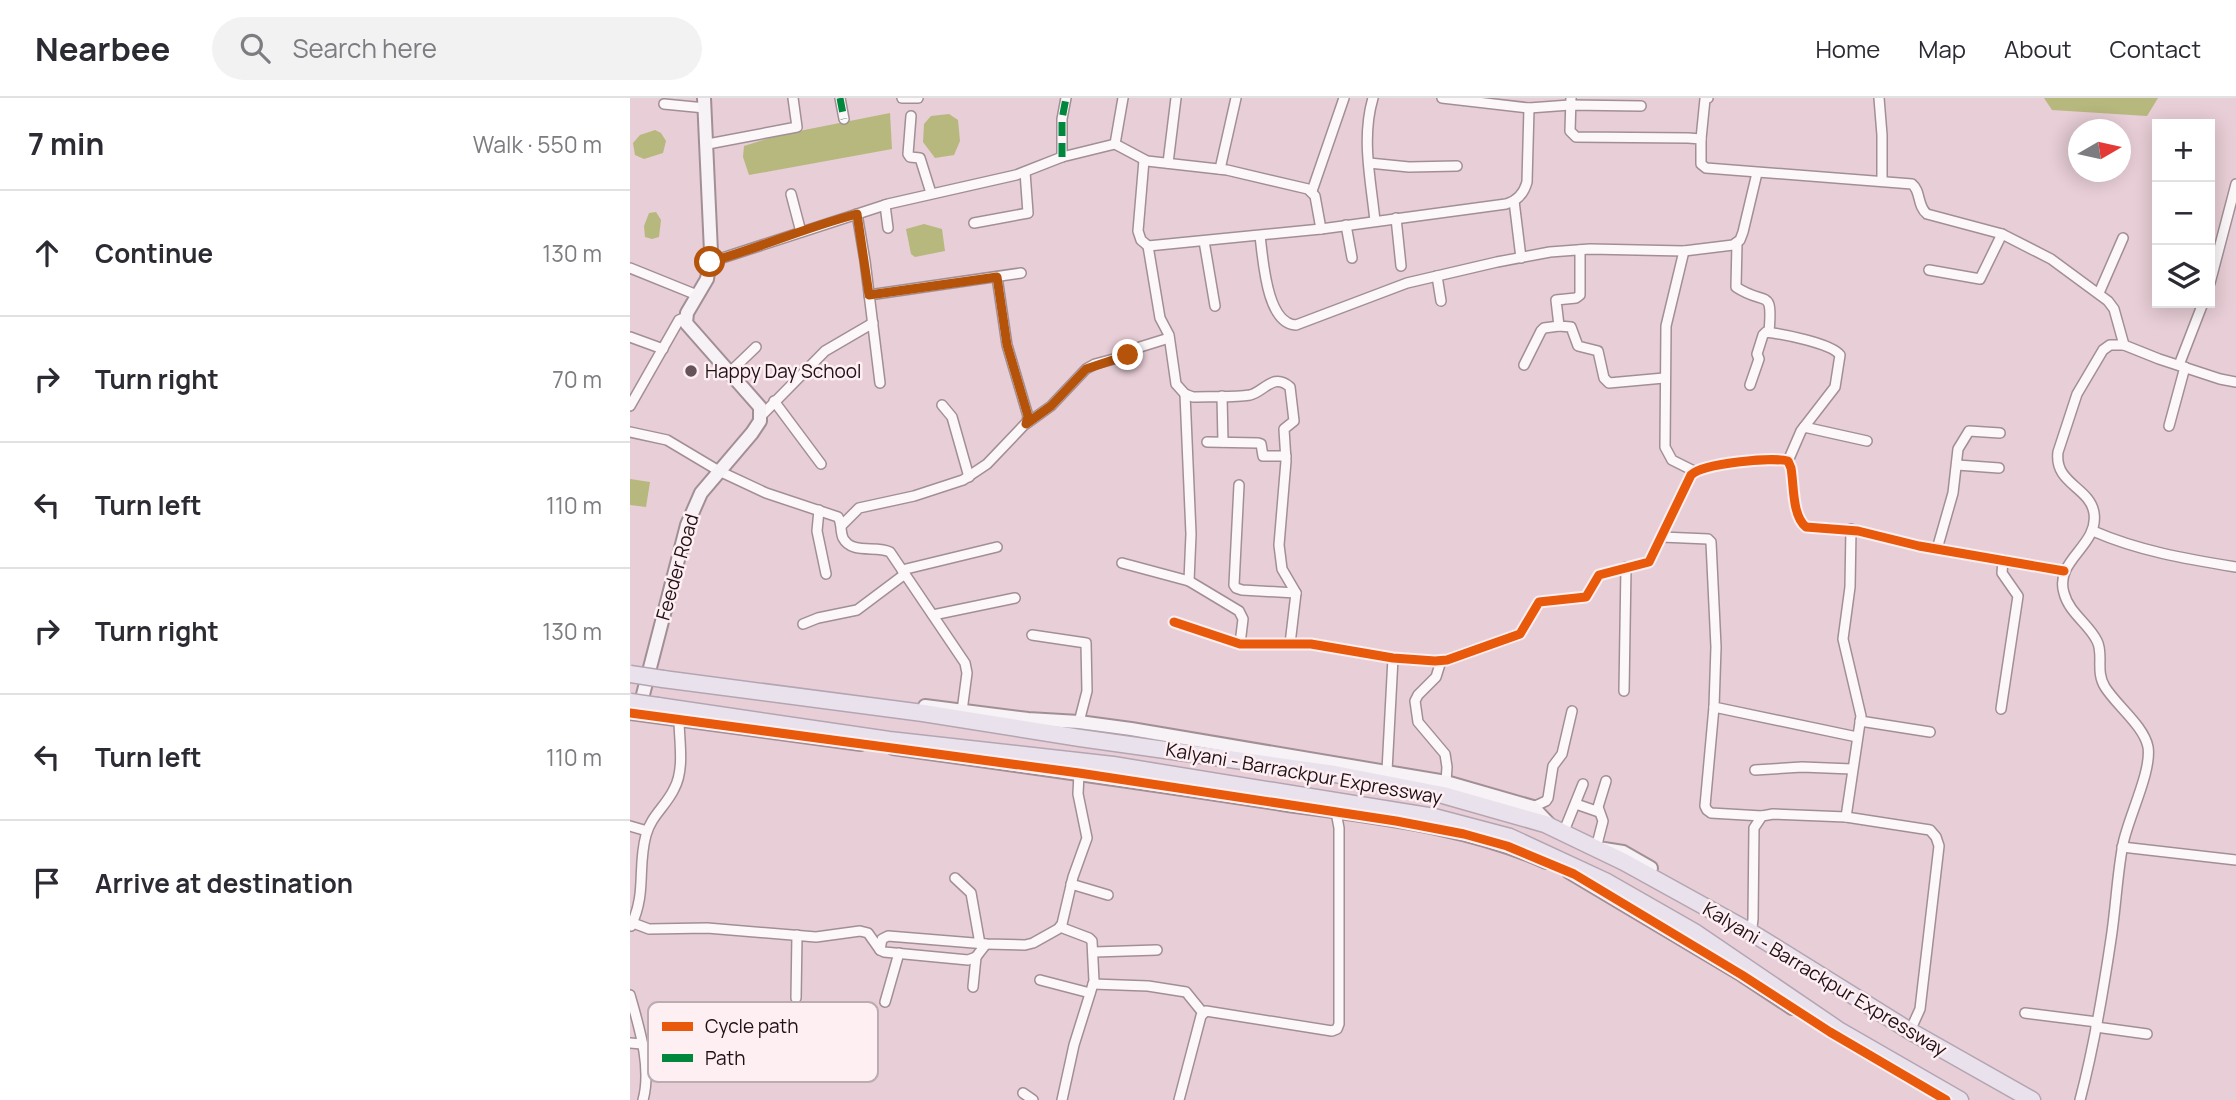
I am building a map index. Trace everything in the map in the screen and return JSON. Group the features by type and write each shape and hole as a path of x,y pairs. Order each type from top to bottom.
{"highway":[{"name":"Kalyani - Barrackpur Expressway","path":"630,674 923,713 1335,774 1443,795 1558,829 1751,929 2032,1100"},
{"name":"Kalyani - Barrackpur Expressway","path":"633,709 658,706 889,740 1113,765 1434,817 1510,837 1605,881 1696,933 1901,1071 1960,1100"}],"street":[{"path":"708,144 798,127 793,98"},
{"path":"840,98 844,119"},
{"path":"902,98 918,98"},
{"path":"1062,157 1062,119 1066,98"},
{"path":"1115,144 1123,98"},
{"path":"1168,163 1176,98"},
{"path":"1220,169 1236,98"},
{"path":"1321,229 1317,202 1312,191 1343,98"},
{"path":"1373,98 1367,123 1375,221"},
{"path":"1442,98 1530,108 1547,102 1641,106"},
{"path":"1708,98 1705,99 1701,139 1702,166 1706,169 1882,180 1914,185 1922,209 1927,214 2002,234 2051,259 2099,293 2114,309 2123,345"},
{"path":"1879,98 1882,180"},
{"path":"1570,102 1570,131 1576,137 1701,139"},
{"path":"664,104 704,103 708,144 710,262 707,279 685,323 760,407 760,417"},
{"path":"1144,160 1138,231 1141,240 1149,246 1321,229 1514,201 1527,182 1530,108"},
{"path":"911,116 908,154 910,157 920,158 931,193"},
{"path":"710,262 884,205 931,193 971,187 1025,172 1062,157 1115,144"},
{"path":"1115,144 1144,160 1270,178 1312,191"},
{"path":"1369,163 1412,167 1457,166"},
{"path":"974,223 1028,213 1025,172"},
{"path":"1756,173 1745,224 1737,243 1736,286 1768,300 1771,306 1769,332"},
{"path":"2215,264 2236,184"},
{"path":"791,194 801,232"},
{"path":"1514,201 1521,258"},
{"path":"884,205 888,228"},
{"path":"857,214 880,383"},
{"path":"1396,218 1401,266"},
{"path":"1346,225 1352,258"},
{"path":"1929,270 1980,279 2002,234"},
{"path":"1260,236 1270,299 1286,322 1292,325 1407,284 1550,252 1608,248 1684,251 1737,243"},
{"path":"2099,293 2123,238"},
{"path":"1204,241 1215,306"},
{"path":"1149,246 1160,318 1170,338 1178,388 1193,397 1251,395 1270,383 1289,385 1294,421 1284,429 1286,456 1279,545 1281,566 1296,593 1290,644"},
{"path":"1559,326 1556,300 1576,298 1580,295 1580,250"},
{"path":"1684,251 1667,318 1665,447 1672,460 1694,471 1729,463 1788,461"},
{"path":"630,268 697,295"},
{"path":"869,295 1021,273"},
{"path":"1437,276 1441,301"},
{"path":"997,277 1007,345 1028,416 1026,424"},
{"path":"2169,426 2182,366 2201,308"},
{"path":"630,408 679,320 686,317"},
{"path":"760,417 825,351 873,323"},
{"path":"1524,365 1541,331 1559,326 1572,328 1578,346 1598,351 1604,378 1609,383 1664,378"},
{"path":"1751,385 1759,359 1756,354 1764,333 1823,345 1836,350 1840,355 1835,387 1804,427 1788,461 1798,516 1802,524 1851,529 1937,549 2064,571"},
{"path":"630,337 663,349"},
{"path":"842,525 859,508 914,496 969,477 987,464 1026,424 1051,406 1086,369 1170,338"},
{"path":"2080,1100 2111,938 2122,847 2146,769 2148,747 2143,734 2101,680 2098,642 2066,600 2064,571 2093,531 2094,517 2092,506 2060,470 2058,452 2069,413 2091,368 2106,348 2115,344 2236,382"},
{"path":"730,372 756,346"},
{"path":"1185,394 1191,534 1189,581"},
{"path":"1222,396 1223,442"},
{"path":"775,401 821,464"},
{"path":"942,405 951,414 969,477"},
{"name":"Feeder Road","path":"633,709 648,671 687,525 701,493 752,433 760,417"},
{"path":"1804,427 1867,441"},
{"path":"1937,549 1953,493 1959,445 1969,431 2000,433"},
{"path":"630,432 667,440 719,471 772,495 840,518 844,538 852,546 887,550 965,663 967,673 962,710"},
{"path":"1207,442 1258,443 1261,444 1263,456 1286,456"},
{"path":"1957,466 1998,468"},
{"path":"1174,622 1240,645 1321,645 1393,658 1441,661 1520,634 1536,604 1586,597 1599,575 1649,562 1694,471"},
{"path":"1239,485 1234,585 1242,590 1296,593"},
{"path":"819,510 817,531 826,574"},
{"path":"1846,817 1860,721 1860,708 1843,639 1850,587 1851,529"},
{"path":"2093,531 2164,555 2236,567"},
{"path":"1662,537 1707,539 1711,542 1716,647 1707,810 1711,813 1762,816 1773,814 1846,817 1930,830 1938,841 1920,1003 1912,1029 2042,1100"},
{"path":"803,624 857,610 903,572 997,547"},
{"path":"2001,709 2018,596 2002,573 2003,559"},
{"path":"1122,562 1189,581 1239,611 1243,619 1240,645"},
{"path":"1624,691 1626,567"},
{"path":"933,615 1015,598"},
{"path":"1032,635 1086,643 1087,691 1079,722"},
{"path":"1387,771 1393,658"},
{"path":"1441,661 1436,677 1415,701 1418,722 1445,754 1446,782"},
{"path":"630,668 1028,719 1131,729 1387,771 1446,782 1534,807 1558,829 1576,804 1583,784"},
{"path":"1714,707 1857,737"},
{"path":"633,709 679,719 1079,773 1336,812 1464,834 1507,846 1574,874 1945,1100"},
{"path":"1534,807 1548,798 1553,766 1562,754 1573,711"},
{"path":"679,719 681,756 678,782 650,821 643,846 640,901 631,925 649,929 707,928 816,937 860,931 867,933 880,950 968,960 976,957"},
{"path":"1860,721 1930,732"},
{"path":"1755,770 1802,767 1852,769"},
{"path":"880,950 882,939 888,936 983,944 1030,944 1060,927 1087,838 1078,794 1079,773"},
{"path":"1599,812 1606,781"},
{"path":"1576,804 1599,812 1604,821 1596,848"},
{"path":"1179,1100 1203,1013 1209,1010 1332,1031 1337,1029 1339,828 1336,812"},
{"path":"1751,929 1753,835 1756,822 1762,816"},
{"path":"630,826 647,831"},
{"path":"2122,847 2236,860"},
{"path":"955,878 971,893 983,944 976,957 973,987"},
{"path":"1071,884 1108,895"},
{"path":"1060,927 1089,938 1094,944 1091,988 1074,1045 1062,1100"},
{"path":"796,998 797,935"},
{"path":"1094,952 1157,950"},
{"path":"885,1002 899,953"},
{"path":"1040,980 1091,988 1152,986 1186,992 1203,1013"},
{"path":"630,995 646,1072 643,1100"},
{"path":"2025,1013 2147,1034"},
{"path":"630,1043 642,1044"},
{"path":"1023,1093 1033,1100"}],"shaded area":[{"path":"2044,98 2158,98 2147,116 2052,110"},
{"path":"890,113 892,149 749,175 743,157 744,146 779,135"},
{"path":"949,114 958,120 960,141 954,155 935,158 923,142 924,124 931,116"},
{"path":"655,130 661,133 666,141 663,153 644,159 635,155 633,143 640,135"},
{"path":"656,212 661,220 659,237 645,237 644,226 649,213"},
{"path":"924,224 942,229 945,251 915,257 911,254 906,229"},
{"path":"630,479 650,482 646,507 630,505"}],"marked path":[{"path":"840,98 844,119"},
{"path":"1062,157 1062,119 1066,98"}],"cycle path":[{"path":"1174,622 1240,644 1311,644 1393,658 1447,660 1520,634 1539,602 1586,597 1599,575 1649,562 1691,475 1709,467 1753,461 1788,461 1798,516 1806,527 1858,531 1919,546 2064,571"},
{"path":"630,713 1079,773 1396,821 1464,834 1507,846 1574,874 1742,975 1830,1032 1946,1100"}],"place":[{"name":"Happy Day School","path":"691,371"}],"route":[{"path":"710,262 857,214 869,295 997,277 1007,345 1028,416 1026,424 1045,412 1086,369 1128,355"}]}
